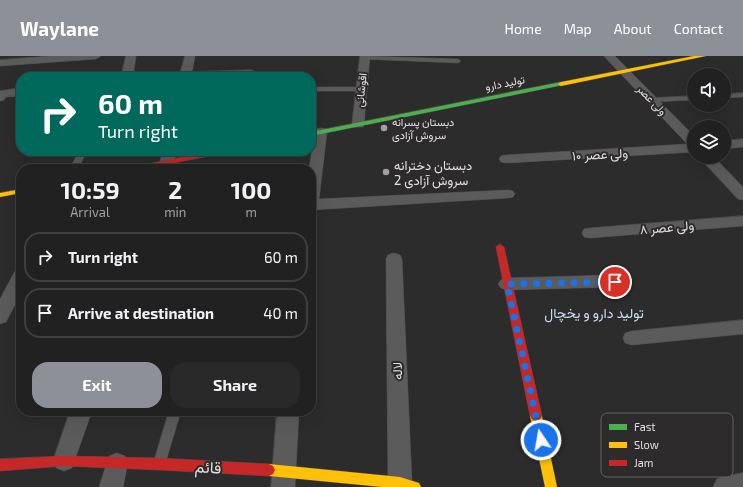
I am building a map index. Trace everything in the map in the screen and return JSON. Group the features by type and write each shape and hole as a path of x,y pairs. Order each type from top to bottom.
{"street":[{"path":"0,63 96,56"},
{"path":"128,72 131,56"},
{"path":"187,72 190,56"},
{"name":"ولی عصر","path":"609,56 687,137"},
{"name":"تولید دارو","path":"316,133 703,56"},
{"name":"اقوشانی","path":"358,124 364,57"},
{"path":"0,97 2,94 16,93"},
{"path":"731,144 743,143"},
{"name":"ولی عصر ۱۰","path":"506,159 687,148"},
{"path":"154,164 196,156"},
{"path":"713,164 743,196"},
{"path":"0,195 16,192"},
{"path":"316,204 508,194"},
{"name":"ولی عصر ۸","path":"590,233 743,220"},
{"path":"500,247 551,487"},
{"name":"لاله","path":"394,258 407,485"},
{"path":"507,284 615,282"},
{"path":"0,317 16,285"},
{"path":"632,338 743,328"},
{"path":"64,461 79,416"},
{"path":"283,479 288,416"},
{"name":"قائم","path":"0,465 64,461 159,464 283,479 407,485"},
{"path":"111,487 117,463"},
{"path":"725,487 743,484"}],"lane":[{"path":"364,57 458,61"},
{"path":"316,89 362,89"},
{"path":"731,96 743,95"},
{"path":"651,100 687,98"},
{"path":"159,464 173,416"}],"traffic: fast":[{"path":"316,133 561,84"}],"traffic: slow":[{"path":"561,84 703,56"},
{"path":"0,195 16,192"},
{"path":"536,416 551,487"},
{"path":"269,470 400,483 415,487"}],"traffic: jam":[{"path":"158,164 199,156"},
{"path":"500,247 536,416"},
{"path":"0,465 64,461 269,470"}],"place":[{"name":"دبستان پسرانه سروش آزادی","path":"384,128"},
{"name":"دبستان دخترانه سروش آزادی 2","path":"386,172"}],"district":[{"name":"تولید دارو و یخچال","path":"594,313"}],"route":[{"path":"541,440 507,284 615,282"}]}
